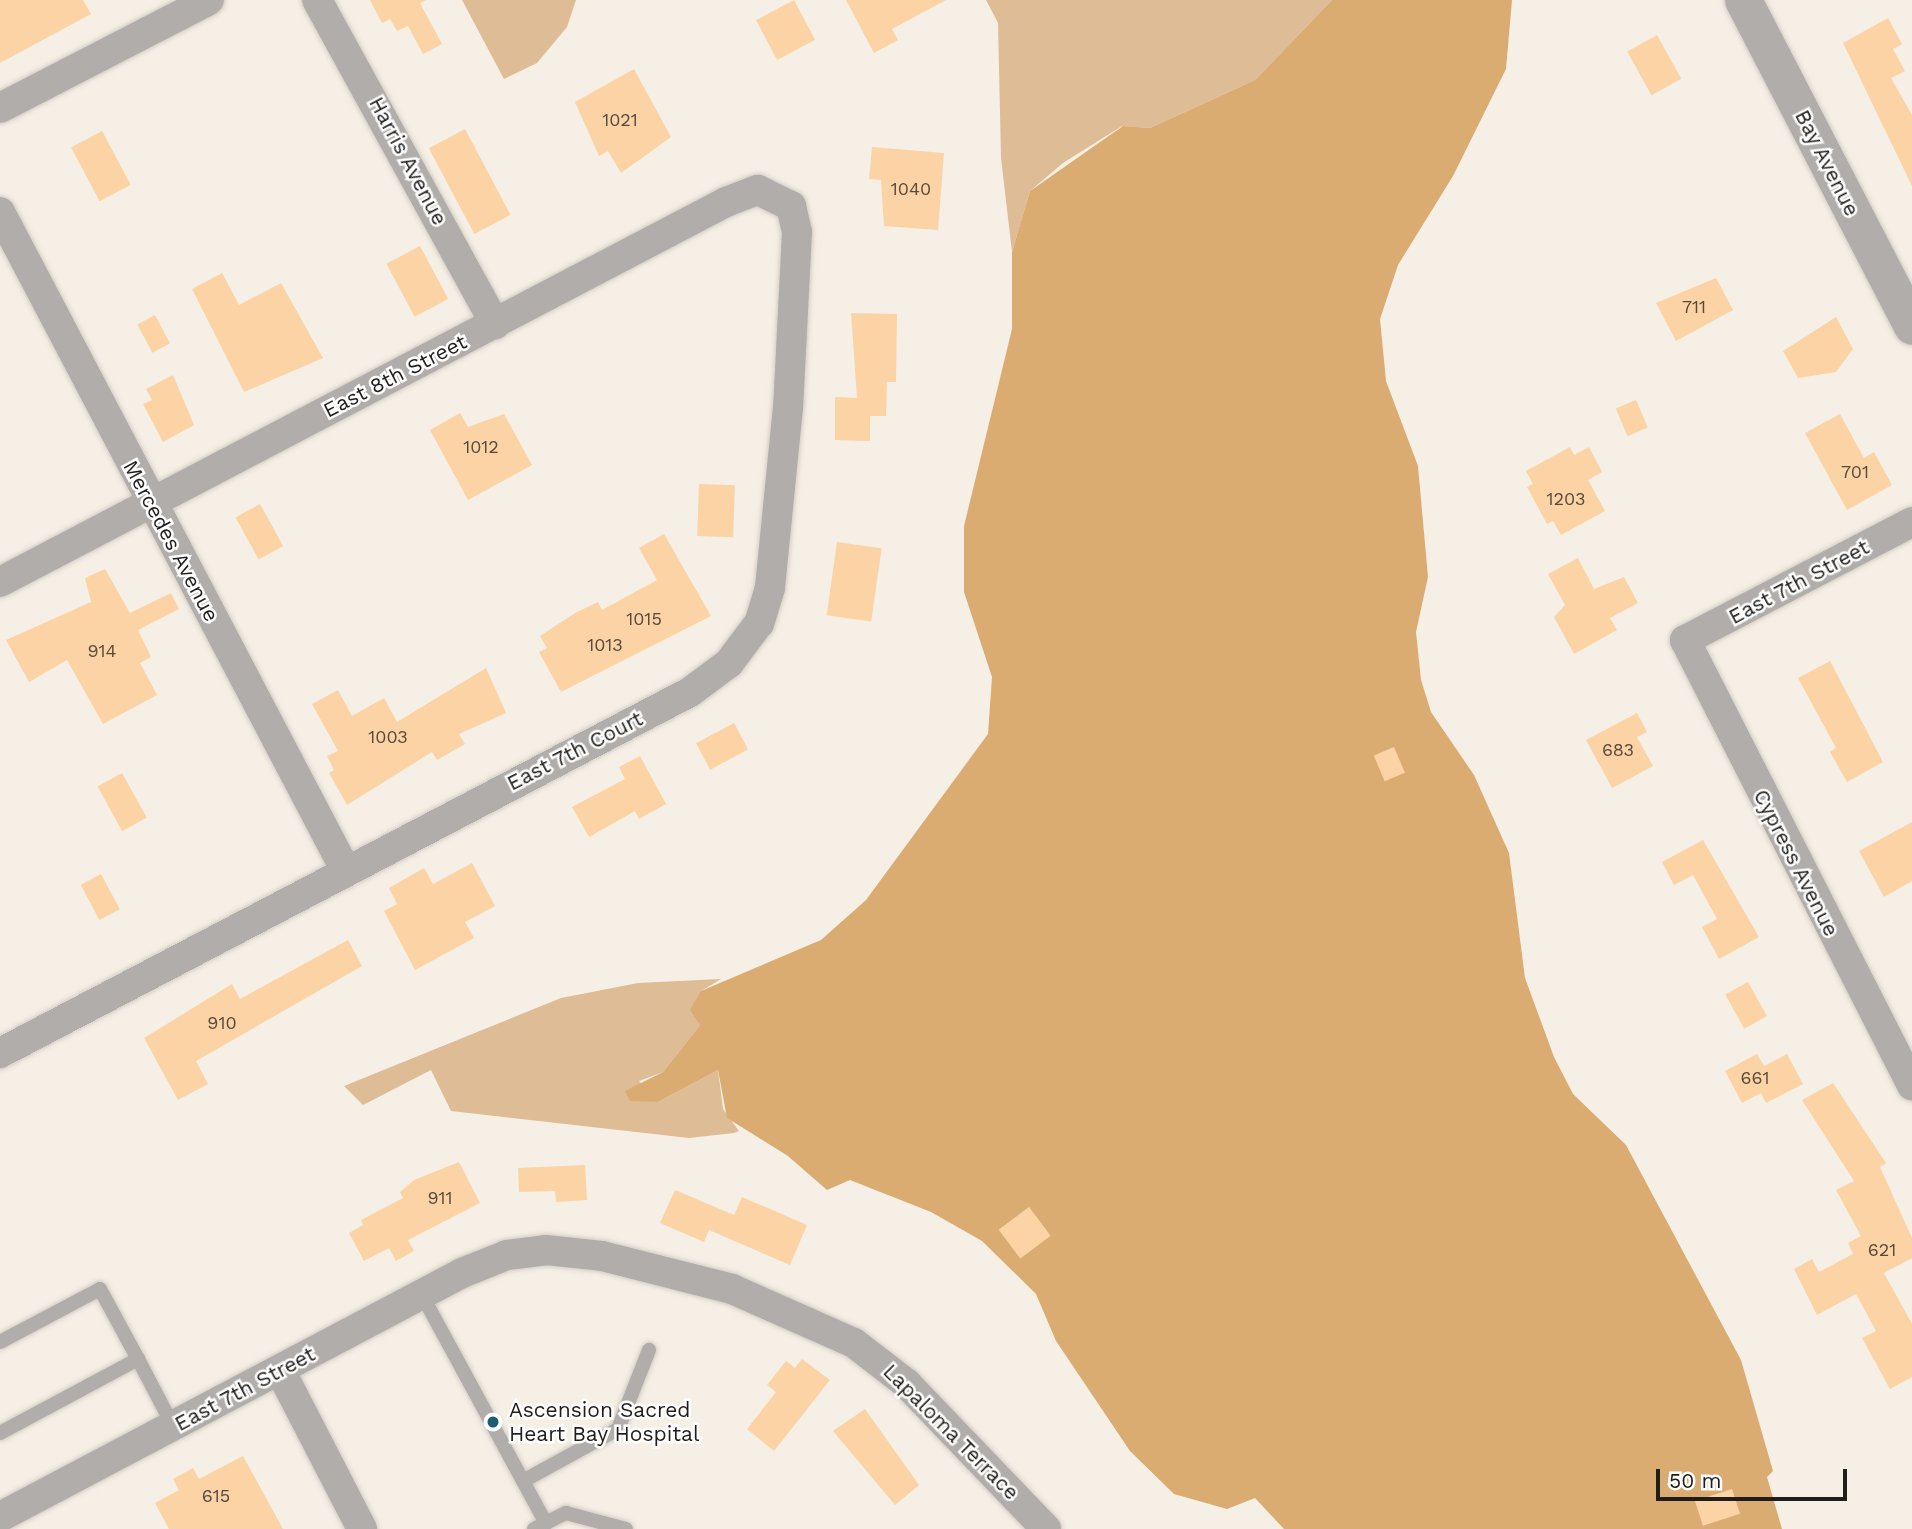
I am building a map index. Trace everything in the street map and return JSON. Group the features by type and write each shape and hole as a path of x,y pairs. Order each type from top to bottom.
{"street":[{"path":"0,108 209,0"},
{"name":"Harris Avenue","path":"317,0 495,324"},
{"name":"Bay Avenue","path":"1743,0 1912,326"},
{"name":"East 8th Street","path":"0,582 726,202 758,190 791,206"},
{"name":"East 7th Court","path":"0,1053 345,869 690,692 729,663 759,622 770,589 788,407 797,232 791,206"},
{"name":"Mercedes Avenue","path":"0,212 149,502 345,869"},
{"name":"East 7th Street","path":"1685,640 1912,522"},
{"name":"Cypress Avenue","path":"1685,640 1912,1085"},
{"name":"Lapaloma Terrace","path":"489,1261 546,1250 602,1256 732,1289 836,1333 907,1384 1046,1529"},
{"name":"East 7th Street","path":"0,1517 489,1261"},
{"path":"280,1370 362,1529"}],"lane":[{"path":"0,1342 100,1289 173,1426"},
{"path":"422,1295 523,1480 540,1526 566,1513 626,1529"},
{"path":"523,1480 618,1429 649,1350"},
{"path":"0,1433 138,1359"}],"shaded area":[{"path":"462,0 576,0 567,27 537,63 504,79"},
{"path":"986,0 1332,0 1255,80 1150,128 1122,126 1063,163 1030,191 1012,252 1001,158 998,23"},
{"path":"1332,0 1512,0 1506,69 1453,176 1398,265 1380,319 1386,381 1418,466 1428,577 1416,632 1421,680 1431,712 1474,775 1509,853 1525,978 1554,1057 1573,1094 1626,1145 1741,1360 1773,1471 1767,1477 1782,1529 1284,1529 1255,1498 1227,1509 1174,1494 1130,1451 1056,1341 1036,1294 982,1241 931,1212 850,1180 827,1190 788,1156 727,1118 718,1070 658,1102 630,1101 625,1091 663,1072 700,1025 690,1010 701,991 821,940 866,900 988,734 992,677 964,592 964,526 1012,329 1012,252 1030,191 1123,126 1150,128 1255,80"},
{"path":"721,979 701,991 700,1025 663,1072 639,1081 658,1102 718,1070 723,1109 739,1131 734,1133 689,1138 451,1111 431,1070 363,1105 344,1086 561,998 638,983"}],"building":[{"path":"0,0 83,0 91,14 0,63"},
{"path":"370,0 426,0 420,3 442,44 423,54 408,26 397,31 390,19 382,23"},
{"path":"794,0 815,40 777,60 756,20"},
{"path":"846,0 946,0 892,29 898,40 874,53"},
{"path":"1888,18 1902,44 1893,49 1905,71 1891,78 1912,115 1912,186 1843,43"},
{"path":"1657,35 1681,79 1652,95 1627,51"},
{"path":"634,69 671,137 621,173 608,151 599,156 575,102"},
{"path":"465,129 511,215 474,234 429,148"},
{"path":"102,131 131,185 100,201 71,147"},
{"path":"872,147 944,153 938,230 884,226 881,180 869,179"},
{"path":"420,246 448,299 415,317 386,264"},
{"path":"222,273 239,305 281,283 323,358 244,392 192,289"},
{"path":"1716,278 1733,310 1676,341 1656,303"},
{"path":"851,313 897,314 896,382 887,382 886,416 870,416 870,441 835,440 835,397 857,398"},
{"path":"155,315 170,343 152,353 137,324"},
{"path":"1836,317 1853,349 1836,372 1798,378 1783,351"},
{"path":"173,375 194,425 163,442 143,404 152,400 146,389"},
{"path":"1636,400 1648,428 1627,436 1616,409"},
{"path":"460,413 468,427 504,414 532,465 468,500 430,430"},
{"path":"1840,414 1864,458 1874,452 1892,485 1847,510 1805,433"},
{"path":"1570,447 1574,455 1589,447 1602,472 1588,480 1605,511 1561,535 1553,521 1547,524 1527,487 1533,484 1526,471"},
{"path":"699,484 735,485 733,537 697,536"},
{"path":"260,504 283,546 259,560 236,518"},
{"path":"664,534 711,616 561,692 539,652 547,648 540,636 575,613 598,602 602,610 657,580 639,548"},
{"path":"837,542 882,548 871,622 827,615"},
{"path":"1578,558 1594,589 1624,577 1638,603 1610,618 1617,630 1574,654 1554,617 1565,605 1548,574"},
{"path":"105,569 130,613 171,593 179,609 138,630 151,657 140,663 157,695 103,724 67,660 29,682 6,640 91,602 85,578"},
{"path":"1830,661 1883,762 1847,782 1830,752 1836,748 1798,678"},
{"path":"486,668 506,713 459,734 465,744 437,760 432,752 347,805 329,773 334,770 327,756 338,751 312,704 338,690 352,716 384,698 397,722"},
{"path":"1637,713 1647,732 1637,737 1653,766 1612,788 1586,740"},
{"path":"734,723 748,749 710,770 696,743"},
{"path":"1394,747 1405,773 1385,781 1374,756"},
{"path":"640,756 666,804 639,819 635,811 589,837 572,807 625,779 619,767"},
{"path":"122,773 147,818 122,831 98,787"},
{"path":"1912,822 1912,881 1884,897 1859,851"},
{"path":"1703,840 1759,937 1719,959 1702,927 1717,919 1693,875 1674,885 1662,862"},
{"path":"472,863 495,906 465,922 474,938 415,970 384,911 397,904 389,888 424,868 433,884"},
{"path":"101,874 120,909 99,920 81,885"},
{"path":"348,940 362,966 196,1061 208,1084 178,1100 144,1038 232,984 240,999"},
{"path":"1748,982 1767,1016 1744,1029 1725,995"},
{"path":"1757,1054 1764,1066 1787,1054 1803,1084 1766,1103 1761,1093 1742,1103 1725,1071"},
{"path":"1833,1083 1886,1163 1880,1167 1912,1238 1912,1258 1884,1273 1912,1324 1912,1377 1890,1389 1862,1338 1876,1331 1856,1294 1817,1315 1794,1269 1812,1259 1819,1272 1853,1254 1848,1243 1861,1236 1836,1190 1854,1181 1802,1100"},
{"path":"459,1162 480,1203 408,1240 414,1251 396,1261 389,1248 364,1261 349,1233 363,1225 361,1220 403,1198 400,1192 414,1180"},
{"path":"585,1165 587,1200 556,1202 555,1191 519,1192 518,1168"},
{"path":"675,1190 734,1215 742,1197 807,1225 790,1265 709,1230 704,1242 660,1223"},
{"path":"1029,1207 1051,1236 1020,1259 999,1230"},
{"path":"802,1359 830,1380 774,1451 747,1429 776,1392 767,1385 786,1361 795,1368"},
{"path":"865,1409 919,1485 895,1505 833,1431"},
{"path":"243,1456 283,1529 169,1529 155,1503 179,1490 173,1479 193,1468 199,1479"},
{"path":"1732,1489 1740,1514 1703,1526 1695,1501"}],"place":[{"name":"Ascension Sacred Heart Bay Hospital","path":"493,1422"}]}
